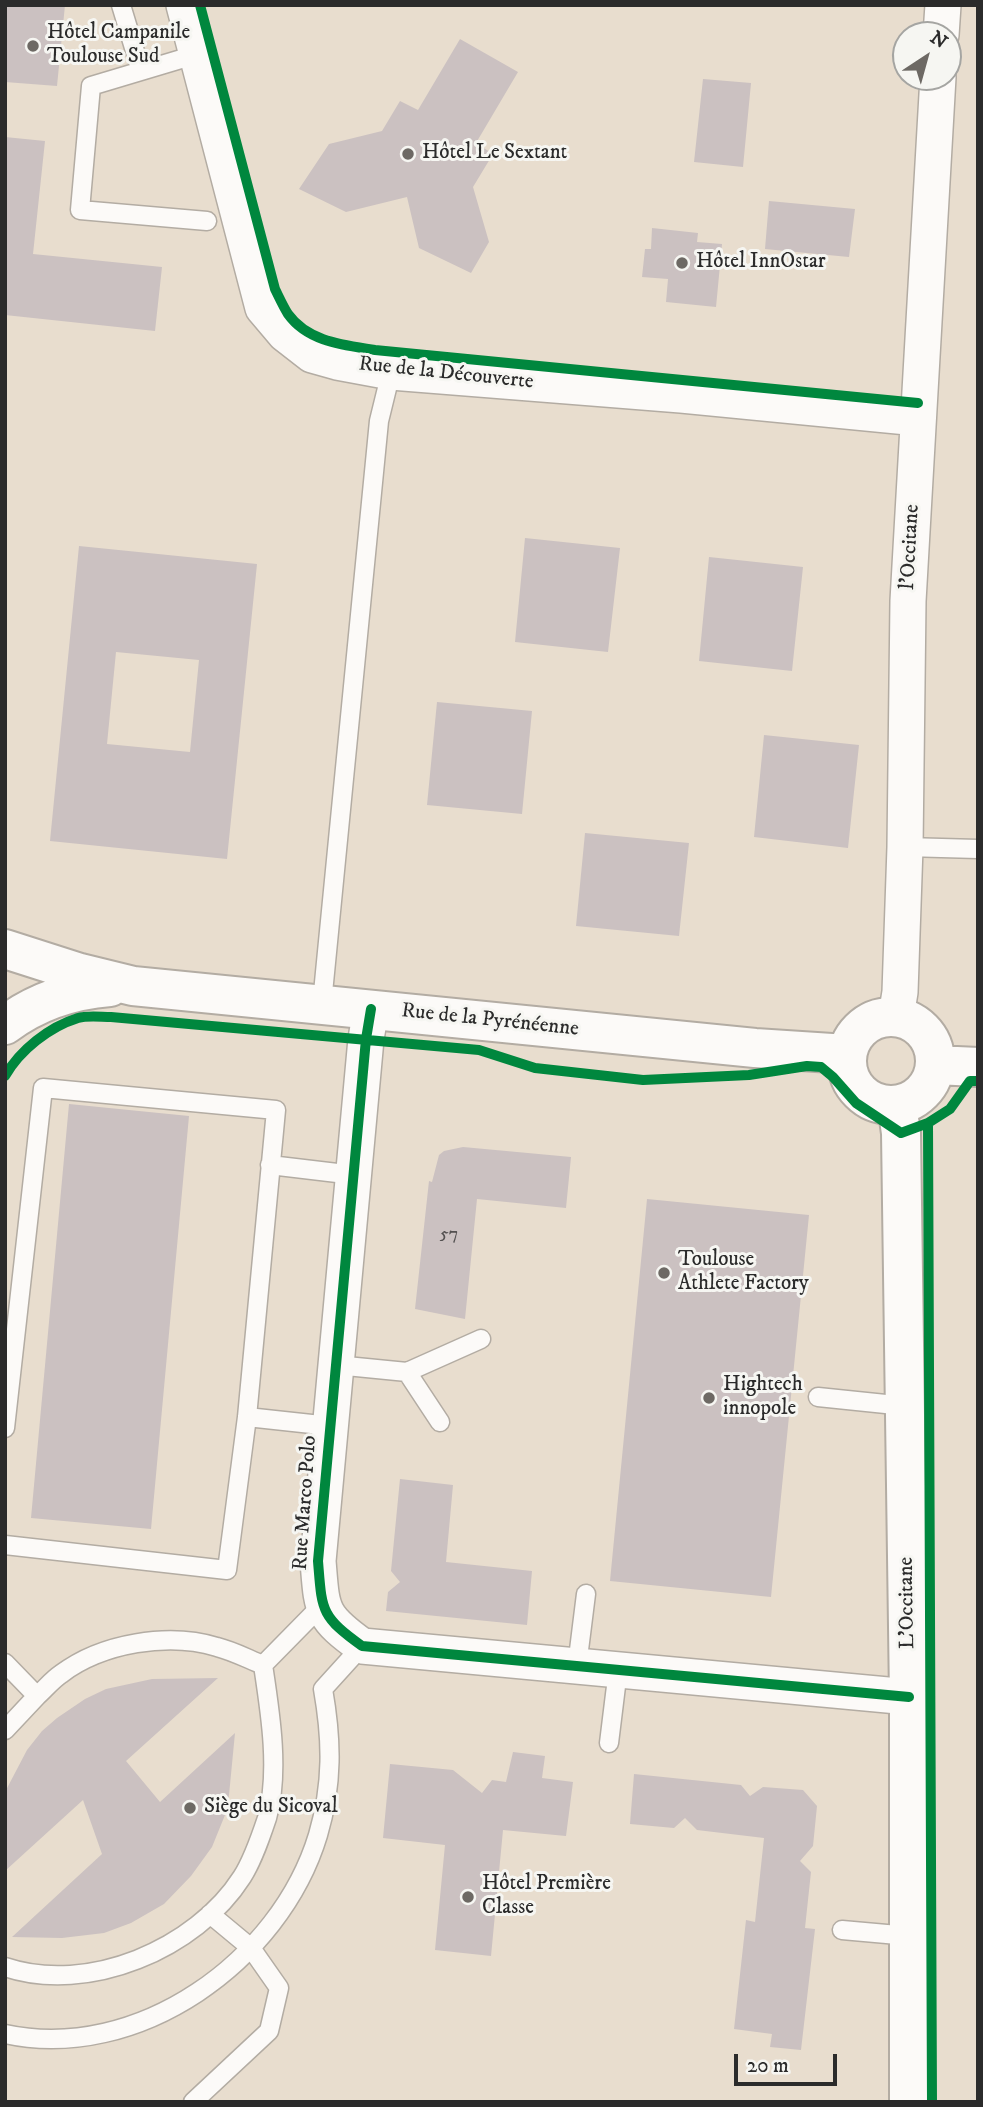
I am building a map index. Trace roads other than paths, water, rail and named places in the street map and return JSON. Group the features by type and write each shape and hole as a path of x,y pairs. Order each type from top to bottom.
{"street":[{"name":"Rue de la Découverte","path":"184,5 263,308 285,334 312,355 391,372 681,395 924,399"},
{"name":"l'Occitane","path":"897,1017 901,992 905,847 908,612 924,399 937,91"},
{"name":"Rue de la Pyrénéenne","path":"5,948 80,973 133,986"},
{"name":"Rue de la Pyrénéenne","path":"5,1025 33,1007 62,994 90,988 133,986 755,1048 846,1054"},
{"name":"Rue Marco Polo","path":"321,1605 318,1561 371,1009"},
{"path":"897,1017 909,1020 921,1028 930,1039 935,1065 931,1080 923,1092 911,1101 883,1105 859,1092 851,1081 846,1068 846,1054 851,1041 869,1021 897,1017"},
{"path":"935,1065 978,1067"},
{"name":"L'Occitane","path":"897,1105 901,1133 909,1697 909,2102"},
{"path":"321,1605 337,1628 362,1646 909,1697"}],"lane":[{"path":"121,5 141,71"},
{"path":"198,54 91,86 80,210 207,221"},
{"path":"322,1003 379,421 391,372"},
{"path":"905,847 978,849"},
{"path":"5,1428 43,1088 276,1110 247,1417 227,1570 5,1545"},
{"path":"270,1165 354,1175"},
{"path":"336,1365 407,1372 481,1339"},
{"path":"407,1372 440,1422"},
{"path":"818,1397 905,1406"},
{"path":"247,1417 330,1426"},
{"path":"577,1666 586,1594"},
{"path":"263,1665 321,1605"},
{"path":"5,1730 62,1673 117,1647 181,1640 216,1646 263,1665"},
{"path":"5,2034 48,2038 80,2037 149,2018 180,2004 251,1948 284,1908 303,1874 318,1836 327,1798 331,1760 323,1689 362,1646"},
{"path":"5,1663 37,1696"},
{"path":"5,1967 27,1975 54,1976 116,1967 141,1958 163,1947 210,1914 243,1876 267,1816 272,1784 270,1707 263,1665"},
{"path":"609,1743 618,1670"},
{"path":"193,2102 269,2031 279,1988 251,1948 210,1914"},
{"path":"842,1930 909,1936"}],"place":[{"name":"Hôtel Campanile Toulouse Sud","path":"33,46"},
{"name":"Hôtel Le Sextant","path":"408,154"},
{"name":"Hôtel InnOstar","path":"682,263"},
{"name":"Toulouse Athlete Factory","path":"664,1273"},
{"name":"Hightech innopole","path":"709,1398"},
{"name":"Siège du Sicoval","path":"190,1808"},
{"name":"Hôtel Première Classe","path":"468,1897"}]}
